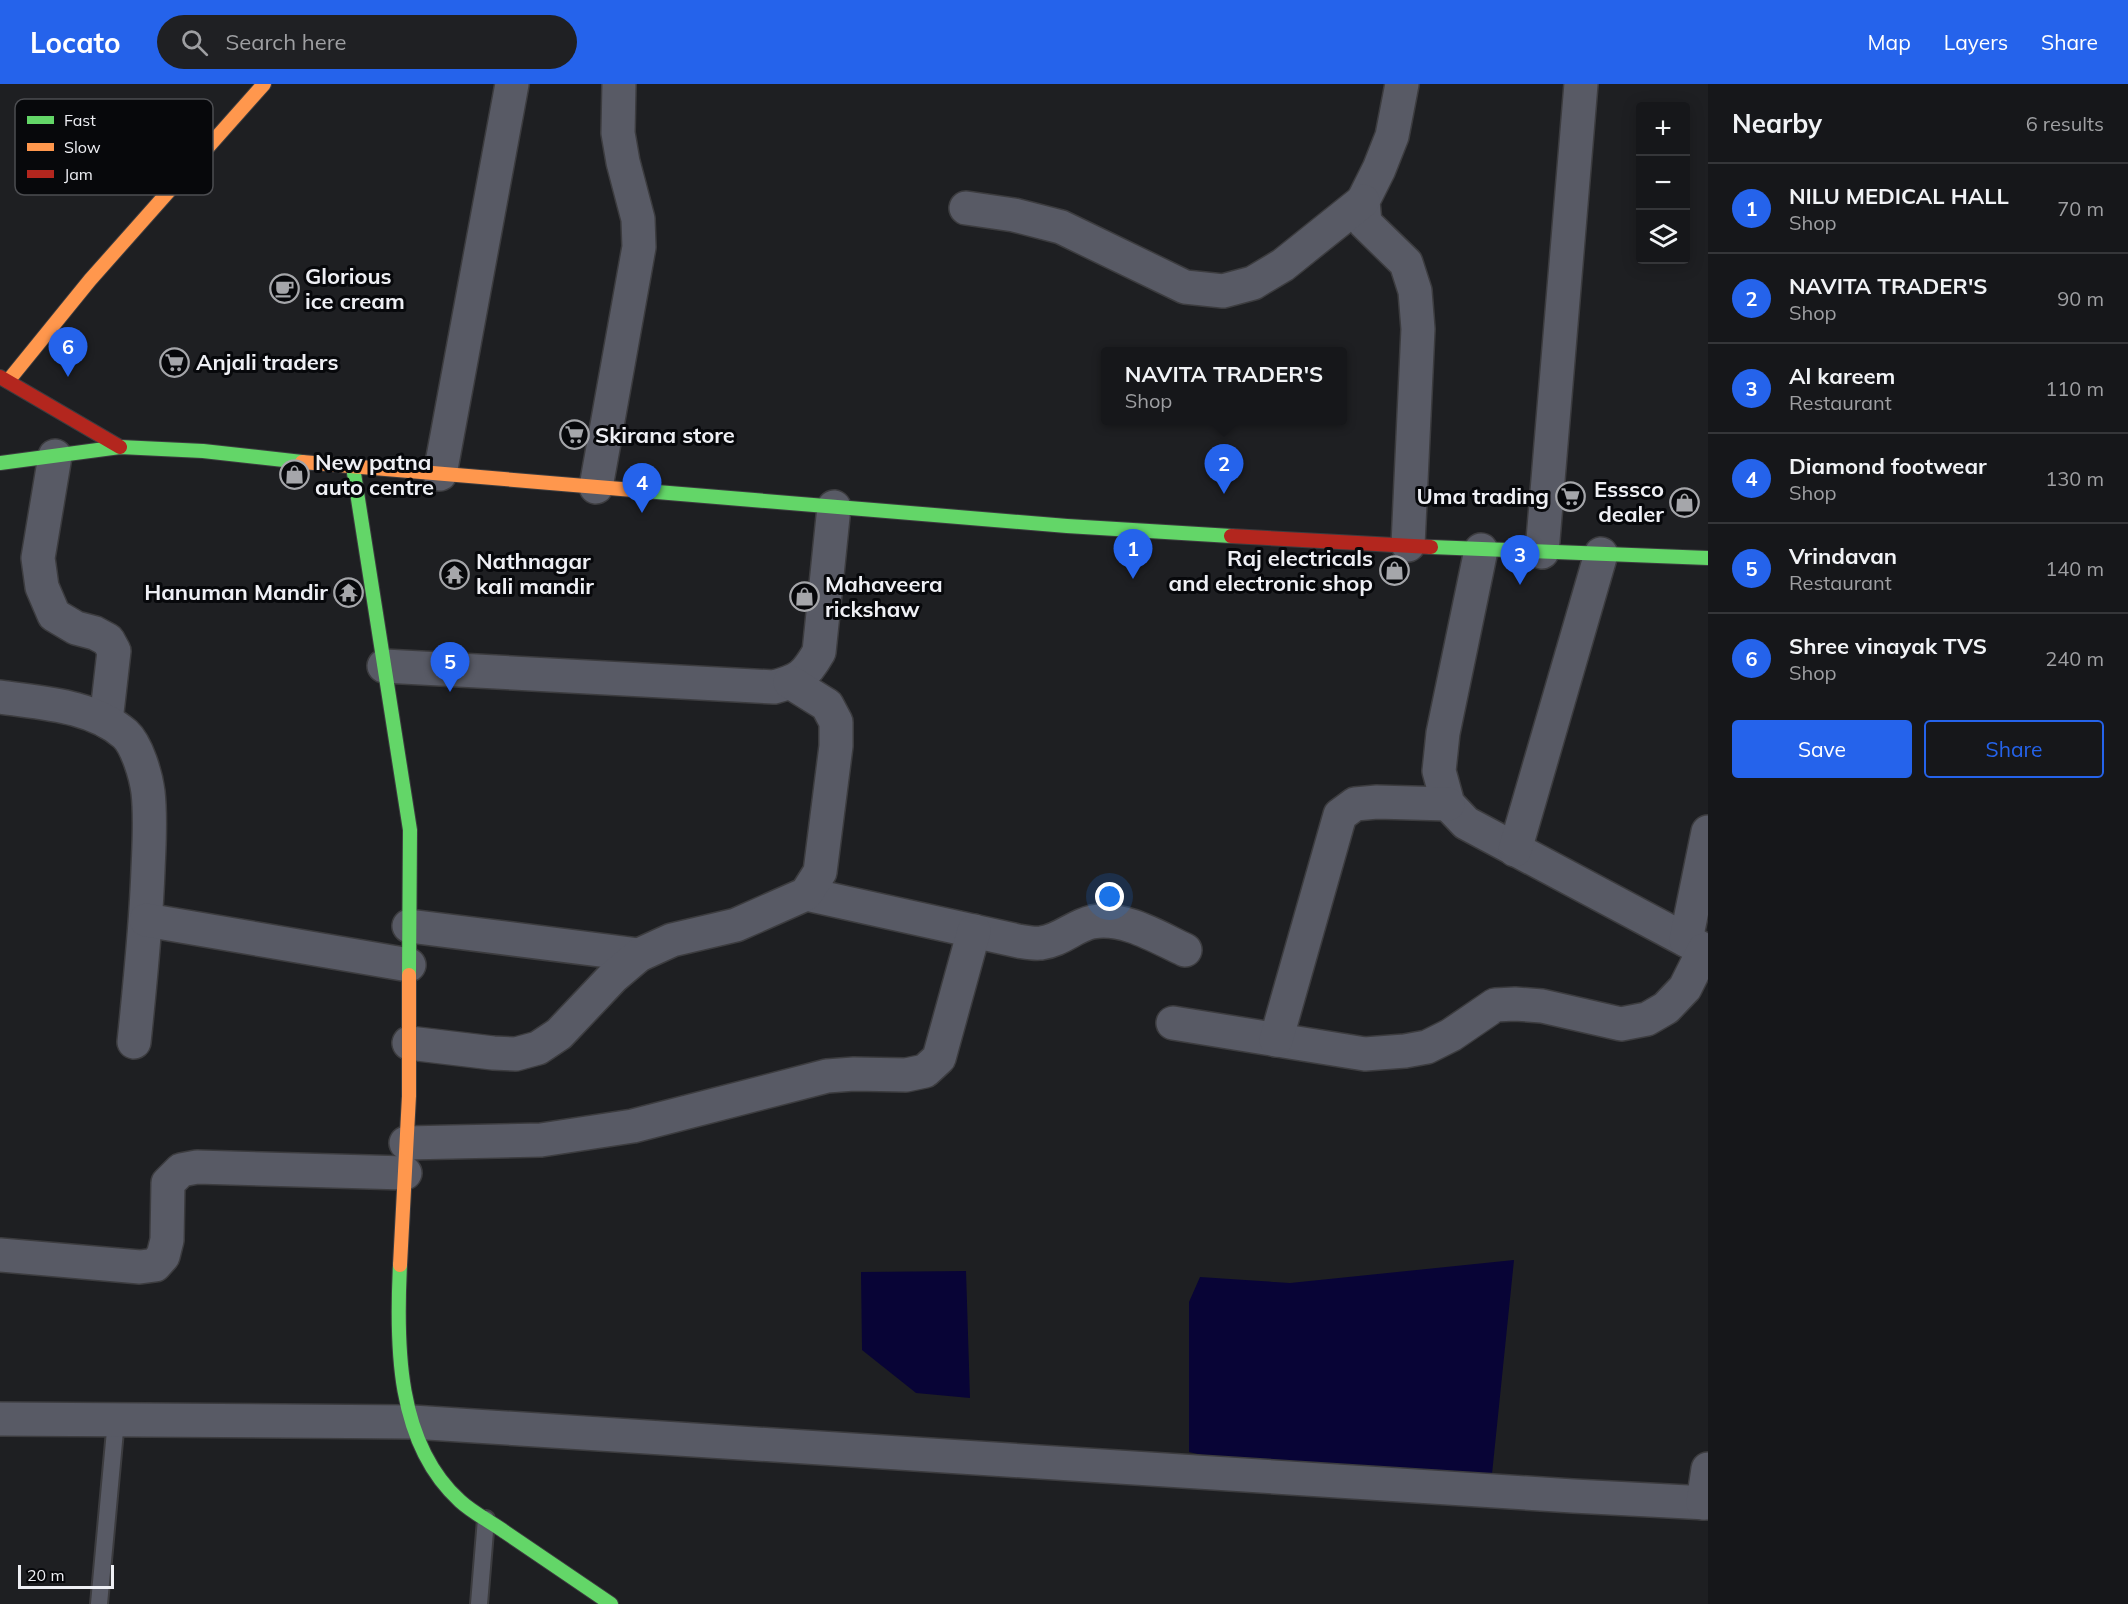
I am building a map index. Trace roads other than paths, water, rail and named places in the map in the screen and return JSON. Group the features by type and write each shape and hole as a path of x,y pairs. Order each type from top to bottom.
{"main road":[{"path":"213,141 264,84"},
{"path":"120,447 4,379 165,195"},
{"path":"0,463 120,447 203,451 353,467 1066,526 1481,550 1708,558"},
{"path":"353,467 410,830 409,1043 397,1318 401,1370 412,1422 431,1466 460,1501 611,1604"}],"street":[{"path":"440,474 512,84"},
{"path":"596,487 639,247 638,219 623,162 618,132 619,84"},
{"path":"966,208 1014,215 1061,227 1185,287 1223,291 1253,283 1283,265 1363,201 1392,136 1402,84"},
{"path":"1542,552 1581,84"},
{"path":"1363,201 1365,223 1406,263 1415,291 1418,329 1408,545"},
{"path":"55,456 38,558 42,587 54,615 76,628 95,633 108,640 114,651 106,721"},
{"path":"384,666 774,687 790,682 808,672 819,652 834,507"},
{"path":"1481,550 1443,733 1439,771 1448,804 1466,823 1699,948"},
{"path":"1515,850 1601,554"},
{"path":"409,1043 516,1054 538,1048 559,1034 613,977 639,955 672,940 736,925 806,894 820,872 836,746 836,722 827,705 790,682"},
{"path":"0,697 74,709 106,721 127,735 140,759 148,791 149,840 146,920 134,1042"},
{"path":"1276,1040 1340,815 1355,804 1377,802 1448,804"},
{"path":"1173,1023 1365,1054 1405,1052 1427,1047 1451,1035 1495,1005 1542,1006 1621,1024 1647,1019 1666,1008 1685,988 1699,948 1708,832"},
{"path":"806,894 1040,944 1093,922 1109,922 1133,926 1185,950"},
{"path":"146,920 409,964"},
{"path":"410,926 639,955"},
{"path":"0,1255 140,1267 155,1265 163,1256 167,1240 168,1183 181,1170 197,1167 405,1158 542,1140 633,1126 827,1076 906,1075 925,1071 939,1058 974,931"},
{"path":"0,1419 412,1422 1706,1503 1708,1469"}],"lane":[{"path":"99,1604 116,1420"},
{"path":"479,1604 486,1519"}],"place":[{"name":"Glorious ice cream","path":"284,289"},
{"name":"Anjali traders","path":"175,362"},
{"name":"Shree vinayak TVS","path":"68,377"},
{"name":"Skirana store","path":"574,435"},
{"name":"New patna auto centre","path":"294,475"},
{"name":"NAVITA TRADER'S","path":"1224,494"},
{"name":"Uma trading","path":"1570,496"},
{"name":"Esssco dealer","path":"1685,502"},
{"name":"Diamond footwear","path":"642,513"},
{"name":"Raj electricals and electronic shop","path":"1394,571"},
{"name":"Nathnagar kali mandir","path":"455,574"},
{"name":"NILU MEDICAL HALL","path":"1133,579"},
{"name":"Al kareem","path":"1520,585"},
{"name":"Hanuman Mandir","path":"349,592"},
{"name":"Mahaveera rickshaw","path":"804,597"},
{"name":"Vrindavan","path":"450,692"}]}
